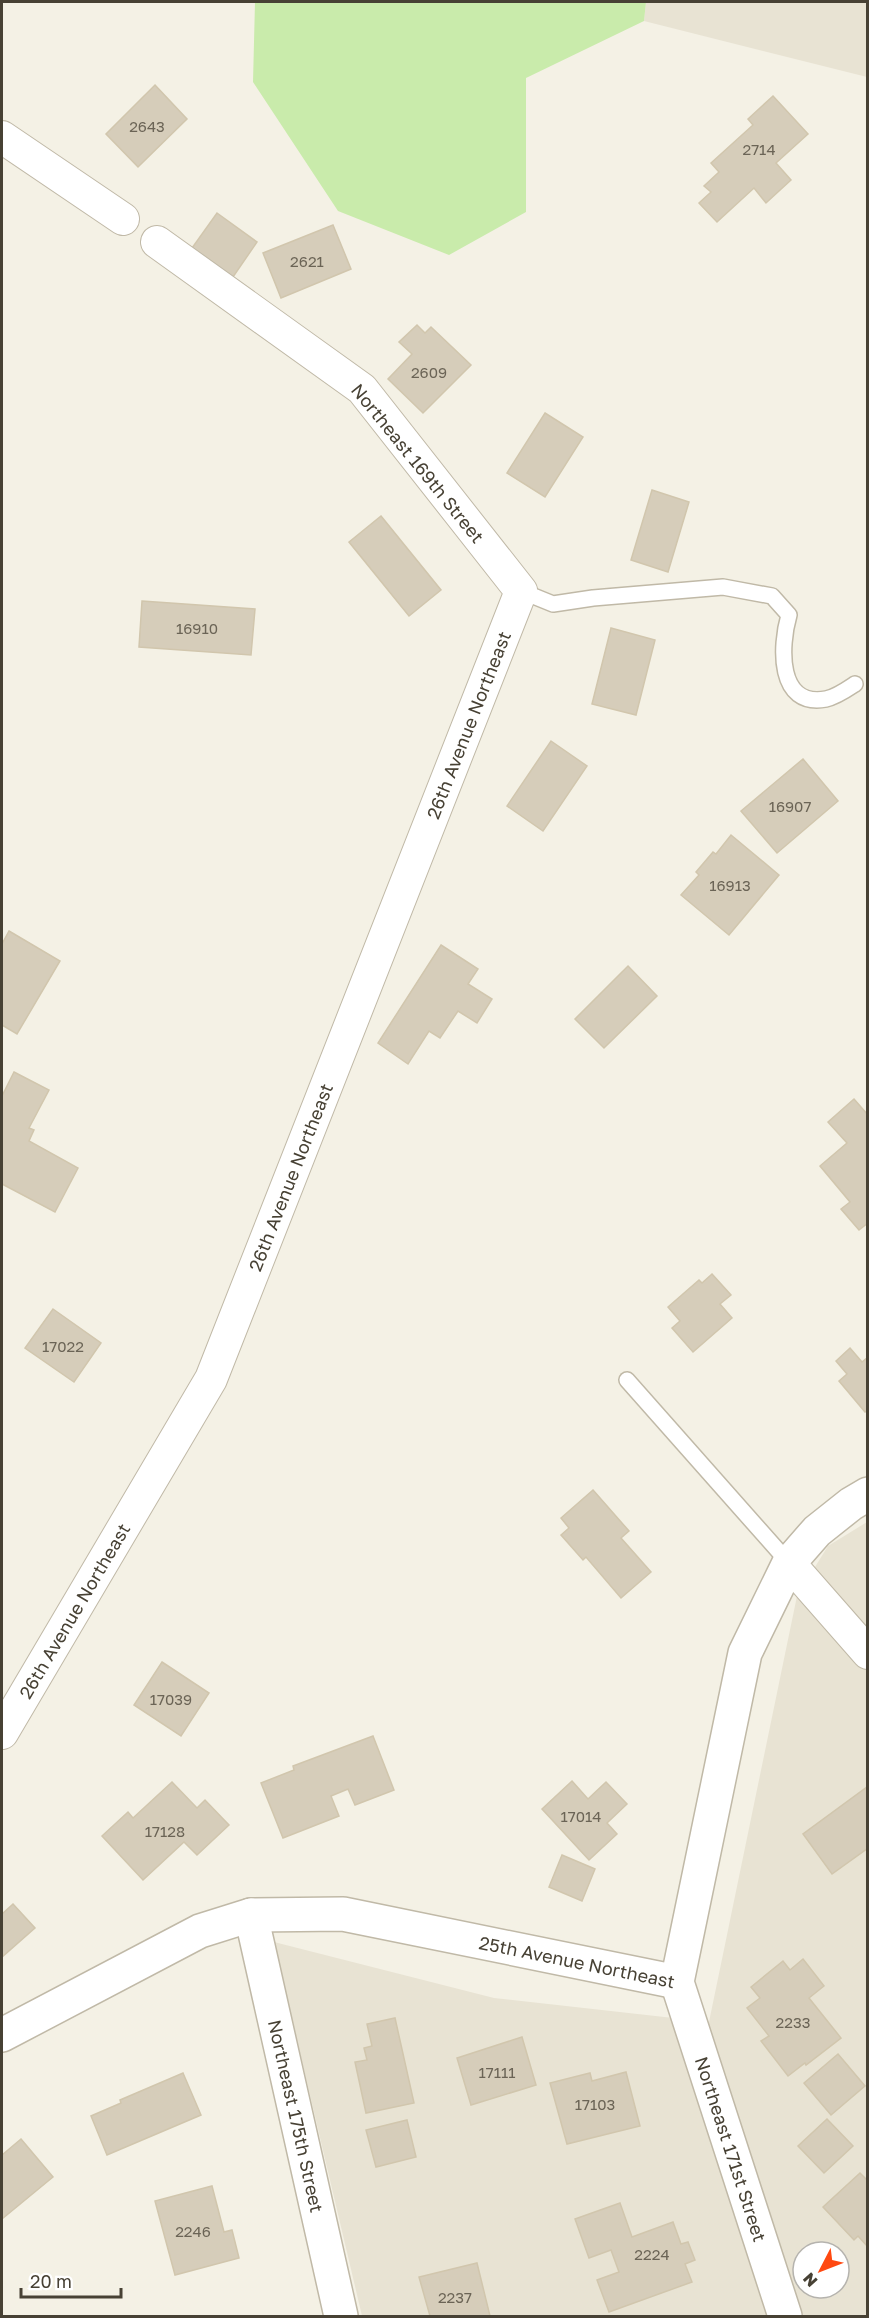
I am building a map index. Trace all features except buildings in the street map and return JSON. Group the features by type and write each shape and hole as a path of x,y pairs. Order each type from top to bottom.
{"street":[{"path":"2,137 123,219"},
{"name":"Northeast 169th Street","path":"158,242 362,388 521,591"},
{"name":"26th Avenue Northeast","path":"2,1733 211,1379 521,591"},
{"name":"25th Avenue Northeast","path":"2,2035 200,1931 250,1915 343,1914 677,1982 746,1653 789,1563 817,1531 867,1494"},
{"path":"789,1563 867,1653"},
{"name":"Northeast 175th Street","path":"250,1915 341,2316"},
{"name":"Northeast 171st Street","path":"677,1982 785,2316"}],"lane":[{"path":"521,591 553,604 593,598 723,587 772,596 789,615 784,661 788,683 797,694 815,700 828,699 855,684"},
{"path":"627,1380 789,1563"}],"shaded area":[{"path":"646,2 867,2 867,77 644,21"},
{"path":"867,1522 867,2316 362,2316 274,1942 494,1998 709,2022 797,1596 828,1546"}],"green space":[{"path":"255,2 646,2 644,21 526,78 526,212 449,255 338,211 253,82"}]}
